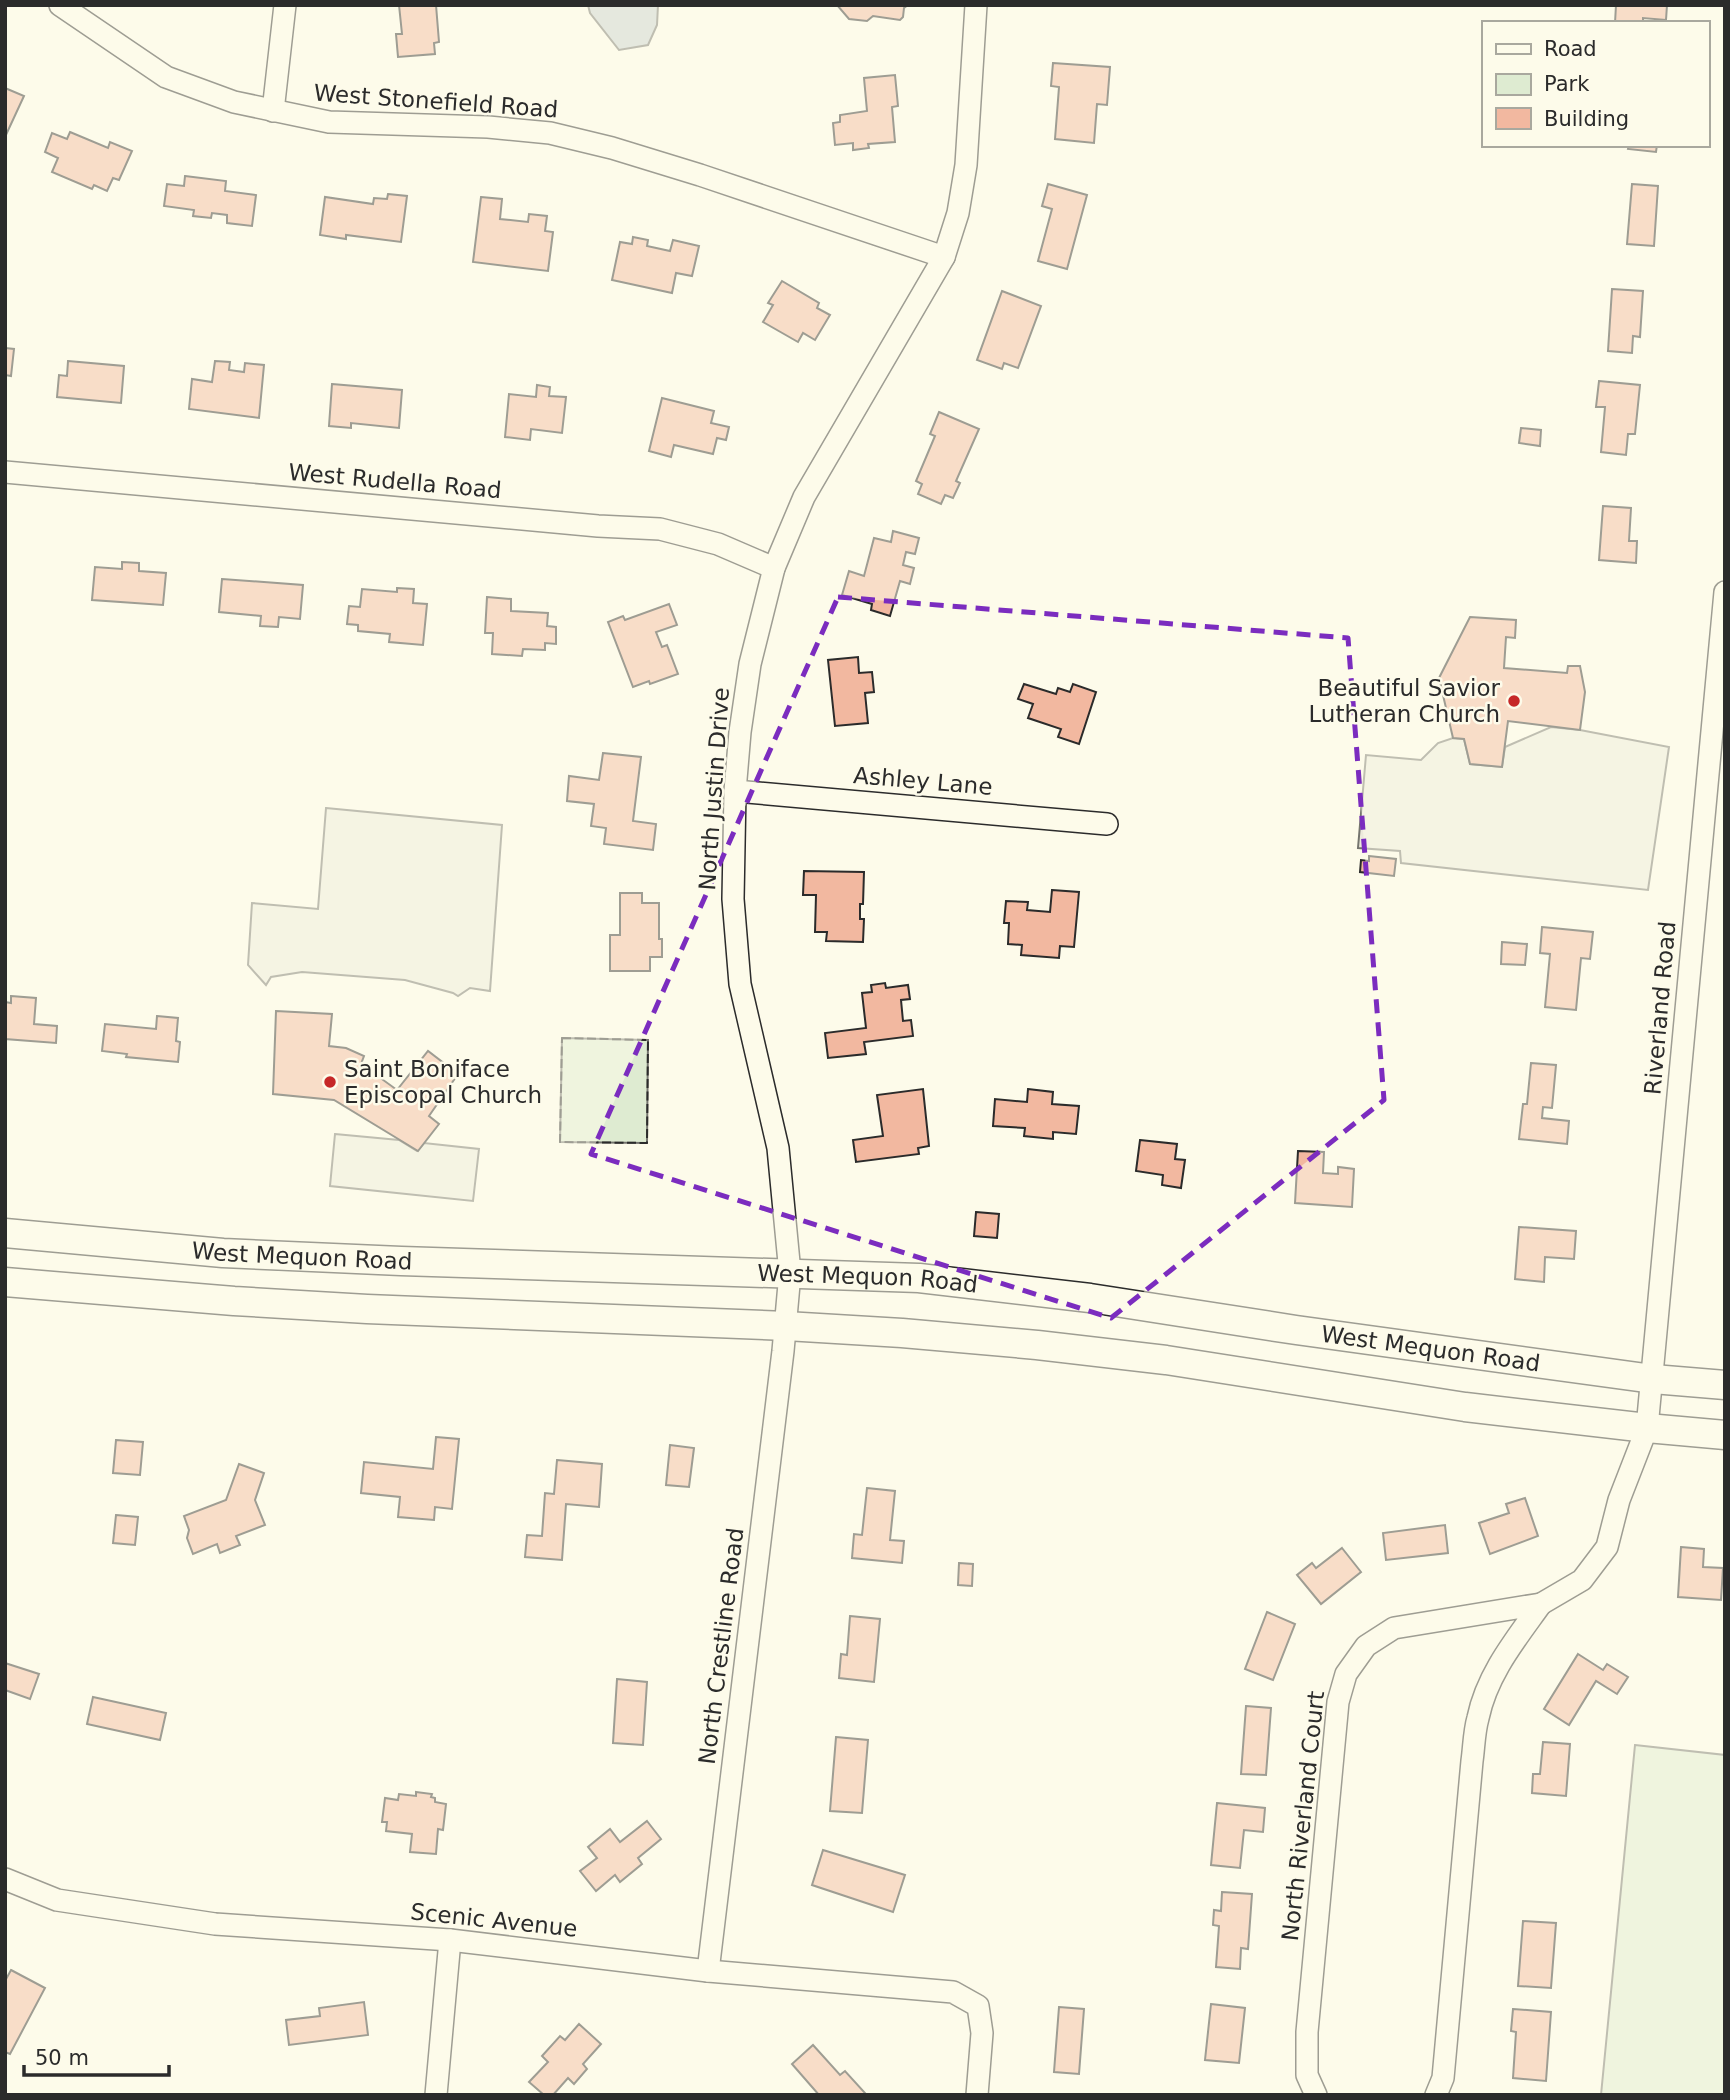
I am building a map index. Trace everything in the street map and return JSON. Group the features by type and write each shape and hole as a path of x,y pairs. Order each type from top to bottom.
{"main road":[{"name":"West Mequon Road","path":"5,1234 223,1253 919,1278 1090,1297 1296,1330 1653,1379 1725,1385"},
{"name":"West Mequon Road","path":"5,1282 354,1309 786,1326 1050,1346 1166,1360 1465,1407 1647,1429 1725,1435"}],"street":[{"name":"West Stonefield Road","path":"60,5 166,77 210,94 273,111 330,122 488,127 550,133 612,148 701,175 944,257"},
{"path":"273,111 285,5"},
{"name":"North Justin Drive","path":"786,1326 790,1273 778,1148 740,984 733,899 740,732 750,664 774,568 804,497 944,257 958,213 966,165 976,5"},
{"name":"West Rudella Road","path":"5,472 598,526 660,529 718,544 774,568"},
{"name":"Riverland Road","path":"1647,1429 1725,592"},
{"name":"Ashley Lane","path":"736,790 1107,824"},
{"name":"North Crestline Road","path":"708,1971 786,1326"},
{"name":"North Riverland Court","path":"1316,2095 1307,2075 1307,2032 1338,1702 1346,1674 1366,1646 1394,1628 1541,1604 1582,1580 1607,1547 1619,1500 1647,1429"},
{"name":"North Riverland Court","path":"1436,2095 1443,2078 1470,1775 1478,1717 1490,1682 1507,1652 1541,1604"},
{"name":"Scenic Avenue","path":"5,1879 57,1900 215,1923 450,1940 708,1971 953,1992 978,2006 982,2033 977,2095"},
{"path":"436,2095 450,1940"}],"highlighted area":[{"path":"838,597 1348,638 1384,1100 1111,1318 591,1154"}],"green space":[{"path":"562,1038 648,1040 647,1143 560,1142"},
{"path":"1635,1745 1725,1755 1725,2095 1601,2095"}],"shaded area":[{"path":"588,5 658,5 657,25 648,45 619,50 590,13"},
{"path":"1551,727 1669,747 1648,890 1401,863 1400,851 1358,848 1366,755 1421,760 1438,743 1453,738 1464,739 1470,764 1502,767 1505,747"},
{"path":"326,808 502,825 490,991 470,988 458,996 405,980 302,972 271,977 266,985 248,965 252,903 318,909"},
{"path":"335,1134 399,1140 417,1151 424,1143 479,1149 473,1201 330,1186"}],"building":[{"path":"399,5 436,5 439,42 434,43 435,54 398,57 396,34 402,34"},
{"path":"837,5 908,5 904,8 900,20 873,16 867,21 849,19"},
{"path":"1616,5 1667,5 1666,20 1643,18 1643,21 1615,21"},
{"path":"1053,63 1110,67 1107,105 1097,104 1094,143 1055,139 1059,87 1051,86"},
{"path":"895,75 898,106 892,107 895,142 868,144 869,148 853,150 853,143 835,145 833,123 840,122 840,115 867,111 864,78"},
{"path":"5,88 24,96 5,137"},
{"path":"70,132 108,148 110,142 132,151 119,180 113,178 107,191 94,185 92,189 52,172 58,158 45,152 52,133 67,139"},
{"path":"1628,147 1657,147 1656,152"},
{"path":"185,176 226,181 225,191 256,195 252,226 227,223 227,215 212,213 211,218 193,216 194,210 164,206 167,184 184,186"},
{"path":"1048,184 1087,195 1067,269 1038,261 1052,209 1042,206"},
{"path":"1632,184 1658,186 1654,246 1627,244"},
{"path":"388,194 407,196 401,242 346,235 346,239 320,235 325,197 373,204 374,198 387,199"},
{"path":"481,197 502,199 500,219 528,222 529,214 547,216 545,231 553,232 548,271 473,262"},
{"path":"633,237 648,240 647,246 670,251 673,240 699,246 692,276 676,273 672,293 612,280 620,242 632,244"},
{"path":"782,281 819,303 817,308 830,315 815,340 803,333 798,342 763,322 773,305 768,303"},
{"path":"1612,289 1643,291 1640,337 1633,336 1632,353 1608,351"},
{"path":"1002,291 1041,306 1018,368 1004,363 1002,369 977,360"},
{"path":"5,348 14,349 11,376 5,375"},
{"path":"68,361 124,366 121,403 57,397 59,375 67,376"},
{"path":"215,361 230,362 229,370 244,372 245,363 264,365 259,418 189,409 192,379 212,382"},
{"path":"1599,381 1640,385 1635,434 1628,434 1626,455 1601,452 1605,407 1596,407"},
{"path":"332,384 402,390 399,428 351,423 351,428 329,426"},
{"path":"537,385 550,387 549,396 566,397 562,433 531,429 530,440 505,437 509,394 536,397"},
{"path":"662,398 714,411 711,423 729,427 726,440 717,438 713,454 674,445 671,457 649,451"},
{"path":"939,412 979,429 956,481 960,483 953,498 945,495 941,504 918,494 922,484 916,481 935,436 930,434"},
{"path":"1521,428 1541,430 1540,446 1519,443"},
{"path":"1603,506 1631,508 1629,541 1637,541 1636,563 1599,560"},
{"path":"893,531 919,538 915,554 906,552 903,565 914,568 910,584 900,581 890,616 871,610 872,604 842,595 849,571 864,576 874,538 891,542"},
{"path":"122,562 139,563 139,571 166,573 163,605 92,600 95,567 122,569"},
{"path":"222,579 303,585 300,619 279,617 278,627 260,626 261,616 219,612"},
{"path":"397,588 414,589 413,603 427,604 423,645 389,642 390,634 358,631 358,625 347,624 349,606 360,607 362,589 397,592"},
{"path":"487,597 511,599 511,611 548,613 547,626 556,627 556,644 545,643 545,650 523,649 522,656 492,654 493,633 485,633"},
{"path":"669,604 677,625 656,632 662,647 667,645 678,674 633,687 608,622 623,616 625,620"},
{"name":"Beautiful Savior Lutheran Church","path":"1470,617 1516,620 1515,638 1506,637 1504,668 1567,673 1568,666 1580,666 1585,692 1580,730 1508,721 1502,767 1470,764 1464,739 1453,738 1439,678"},
{"path":"858,657 859,673 872,672 874,692 865,693 868,723 835,726 828,660"},
{"path":"1024,684 1056,694 1058,688 1070,692 1073,684 1096,692 1079,744 1058,737 1061,729 1028,718 1033,704 1018,699"},
{"path":"603,753 641,757 633,821 656,824 653,850 604,844 606,828 591,826 594,804 567,801 569,776 599,780"},
{"path":"1369,856 1396,859 1394,876 1360,872 1361,860 1369,861"},
{"path":"804,871 864,872 863,904 860,904 860,919 864,919 863,942 826,941 827,932 815,932 816,895 803,895"},
{"path":"1052,890 1079,892 1074,947 1060,946 1059,958 1021,955 1022,945 1008,944 1009,923 1004,923 1006,901 1028,902 1027,910 1050,912"},
{"path":"620,893 642,893 642,903 659,903 662,957 650,957 650,971 610,971 610,935 620,935"},
{"path":"1542,927 1593,932 1590,959 1581,958 1576,1010 1545,1007 1550,954 1540,953"},
{"path":"1502,942 1527,944 1525,965 1501,964"},
{"path":"885,983 886,988 908,985 910,999 901,1000 903,1021 911,1020 913,1036 864,1042 866,1054 828,1058 825,1033 866,1028 862,993 872,992 871,985"},
{"path":"11,996 36,998 34,1024 57,1026 56,1043 5,1039 5,1002 11,1003"},
{"name":"Saint Boniface Episcopal Church","path":"276,1011 332,1014 329,1046 346,1048 364,1056 361,1064 397,1090 428,1051 458,1074 429,1116 439,1124 418,1151 334,1100 273,1094"},
{"path":"157,1016 178,1018 178,1062 126,1057 127,1054 102,1051 105,1024 156,1029"},
{"path":"1531,1063 1556,1065 1552,1108 1543,1107 1542,1118 1569,1121 1567,1144 1519,1139 1523,1104 1527,1104"},
{"path":"923,1089 929,1146 918,1148 919,1154 856,1162 853,1140 883,1136 877,1095"},
{"path":"1028,1089 1053,1092 1052,1104 1079,1106 1076,1134 1053,1132 1053,1139 1024,1136 1025,1128 993,1126 995,1099 1027,1102"},
{"path":"1140,1140 1177,1144 1175,1159 1185,1160 1181,1188 1162,1185 1163,1175 1136,1171"},
{"path":"1298,1151 1324,1152 1323,1173 1338,1174 1338,1167 1354,1169 1352,1207 1295,1203"},
{"path":"976,1212 999,1214 997,1238 974,1236"},
{"path":"1519,1227 1576,1231 1574,1259 1545,1257 1544,1282 1515,1279"},
{"path":"436,1437 459,1439 452,1509 435,1507 434,1520 398,1517 400,1497 361,1493 364,1462 433,1469"},
{"path":"116,1440 143,1442 140,1475 113,1473"},
{"path":"670,1445 694,1448 689,1487 666,1485"},
{"path":"557,1460 602,1464 599,1507 566,1504 562,1560 525,1557 527,1535 542,1536 545,1493 554,1494"},
{"path":"239,1464 264,1473 255,1500 265,1525 236,1536 240,1545 220,1553 217,1544 193,1554 187,1538 189,1530 184,1516 226,1500"},
{"path":"867,1488 895,1491 890,1540 904,1541 902,1563 852,1558 854,1534 862,1535"},
{"path":"1525,1498 1538,1536 1490,1554 1479,1523 1509,1513 1506,1504"},
{"path":"116,1515 138,1517 135,1545 113,1543"},
{"path":"1445,1525 1448,1553 1386,1560 1383,1533"},
{"path":"1681,1547 1704,1549 1703,1567 1723,1568 1721,1600 1678,1597"},
{"path":"1342,1548 1361,1572 1321,1604 1297,1575 1312,1563 1316,1568"},
{"path":"959,1563 973,1564 972,1586 958,1585"},
{"path":"1267,1612 1295,1624 1273,1680 1245,1669"},
{"path":"850,1616 880,1619 874,1682 839,1678 841,1654 847,1655"},
{"path":"1578,1654 1603,1670 1607,1664 1628,1677 1617,1694 1596,1681 1569,1725 1544,1709"},
{"path":"5,1663 39,1674 30,1699 5,1690"},
{"path":"617,1679 647,1682 643,1745 613,1743"},
{"path":"93,1697 166,1713 160,1740 87,1724"},
{"path":"1246,1706 1271,1708 1266,1775 1241,1774"},
{"path":"836,1737 868,1740 862,1813 830,1811"},
{"path":"1543,1742 1570,1744 1566,1796 1532,1793 1533,1774 1540,1774"},
{"path":"416,1792 432,1794 435,1802 446,1804 443,1830 438,1829 436,1854 410,1852 412,1834 386,1831 387,1822 382,1822 385,1798 398,1800 399,1794 416,1796"},
{"path":"1217,1803 1265,1808 1263,1832 1244,1830 1240,1868 1211,1865"},
{"path":"647,1821 661,1839 638,1858 642,1864 620,1882 615,1875 596,1891 580,1871 597,1858 588,1847 610,1829 620,1842"},
{"path":"823,1850 905,1875 893,1912 812,1885"},
{"path":"1222,1892 1252,1894 1248,1949 1241,1948 1240,1969 1216,1967 1219,1926 1213,1925 1214,1910 1221,1911"},
{"path":"1523,1921 1556,1923 1551,1988 1518,1986"},
{"path":"11,1970 45,1988 10,2054 5,2052 5,1981"},
{"path":"364,2002 368,2035 289,2045 286,2020 320,2016 319,2008"},
{"path":"1211,2004 1245,2008 1239,2063 1205,2060"},
{"path":"1059,2007 1084,2009 1079,2074 1054,2072"},
{"path":"1513,2009 1551,2012 1546,2081 1513,2078 1516,2032 1511,2031"},
{"path":"579,2024 601,2044 583,2064 587,2069 574,2084 568,2078 553,2095 544,2095 529,2082 548,2062 542,2056 560,2036 565,2040"},
{"path":"813,2045 840,2075 845,2071 865,2093 819,2095 792,2064"}],"fence":[{"path":"562,1038 648,1040 647,1143 560,1142 562,1038"}],"place":[{"name":"Beautiful Savior Lutheran Church","path":"1514,701"},
{"name":"Saint Boniface Episcopal Church","path":"330,1082"}]}
